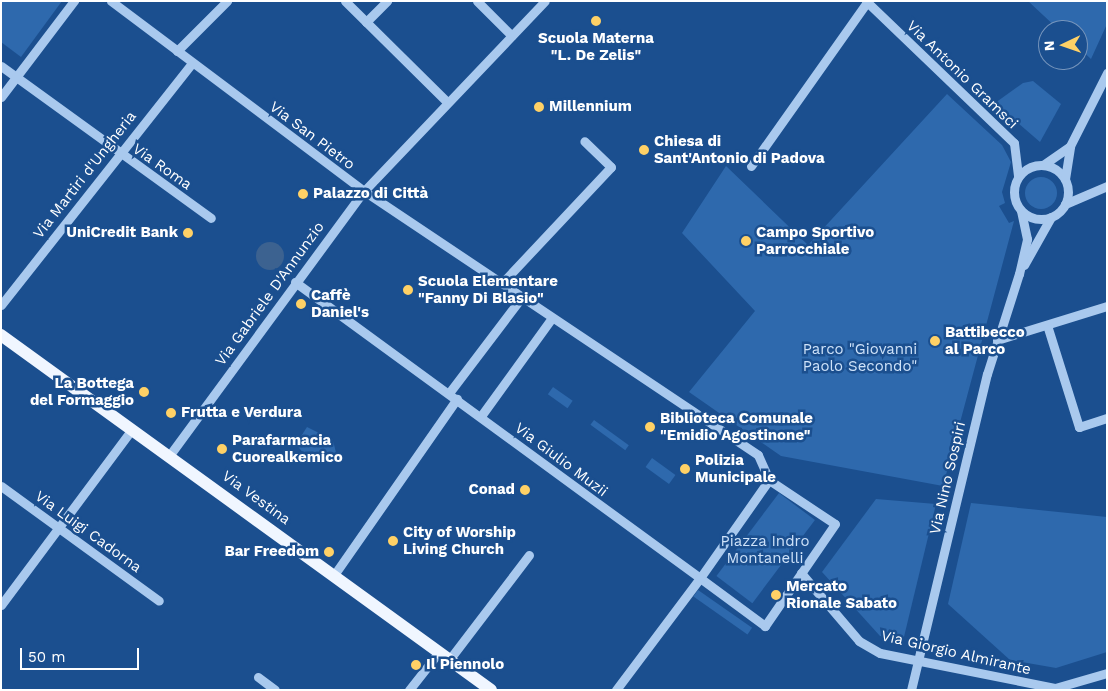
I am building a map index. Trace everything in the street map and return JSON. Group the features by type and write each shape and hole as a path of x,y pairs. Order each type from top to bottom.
{"main road":[{"name":"Via Vestina","path":"1,335 132,428 491,690"}],"street":[{"path":"1,98 74,1"},
{"name":"Via San Pietro","path":"111,1 364,192 552,318"},
{"path":"177,51 228,1"},
{"path":"345,1 447,102"},
{"path":"366,22 387,1"},
{"path":"477,1 512,36"},
{"name":"Via Gabriele D'Annunzio","path":"169,456 295,282 364,192 447,102 545,1"},
{"name":"Via Antonio Gramsci","path":"751,166 867,2 1014,143 1018,177"},
{"name":"Via Martiri d'Ungheria","path":"1,306 119,153 192,63"},
{"name":"Via Roma","path":"1,66 211,218"},
{"path":"1065,204 1065,180 1070,146 1107,73"},
{"path":"502,283 612,167 584,141"},
{"path":"1070,146 1042,165 1029,168 1018,177 1014,198 1021,211 1035,218 1050,217 1065,204 1107,186"},
{"path":"1042,165 1065,180"},
{"name":"Via Nino Sospiri","path":"911,690 997,340 1019,274 1026,239 1021,211"},
{"name":"Via Nino Sospiri","path":"1019,274 1050,217"},
{"name":"Via Giulio Muzii","path":"295,282 481,416 700,578"},
{"path":"449,393 522,297"},
{"path":"997,340 1107,306"},
{"path":"481,416 552,318 758,455 769,480 835,524 765,626 700,578"},
{"path":"1047,325 1079,427 1107,418"},
{"path":"334,575 457,399"},
{"path":"1,605 57,526 132,428"},
{"path":"616,690 700,578 769,480"},
{"name":"Via Luigi Cadorna","path":"1,486 159,601"},
{"path":"409,690 444,656 529,555"},
{"name":"Via Giorgio Almirante","path":"801,573 859,642 880,653 1055,688 1107,673"},
{"path":"258,677 275,690"}],"green space":[{"path":"1,1 62,1 21,57 1,42"},
{"path":"1028,1 1107,1 1107,24 1091,59 1088,56 1088,20 1048,20"},
{"path":"1033,81 1061,104 1040,142 995,103 1023,83"},
{"name":"Parco \"Giovanni Paolo Secondo\"","path":"947,94 1002,145 1011,162 1002,192 1005,203 999,206 1009,223 1014,221 943,486 781,456 689,392 755,311 682,233 726,166 808,245"},
{"path":"1041,177 1047,178 1052,182 1056,187 1056,199 1052,204 1047,208 1041,209 1035,208 1030,204 1026,199 1025,193 1026,187 1030,182 1035,178"},
{"path":"553,387 573,401 567,408 548,394"},
{"path":"594,420 629,445 625,450 590,425"},
{"path":"307,427 333,440 336,453 326,463 311,463 296,444"},
{"path":"652,458 675,475 669,484 646,467"},
{"name":"Piazza Indro Montanelli","path":"779,493 815,520 752,603 716,576"},
{"path":"876,499 936,504 903,641 880,636 822,572"},
{"path":"971,503 1107,517 1107,652 1056,668 1010,660 948,604"},
{"path":"698,590 752,628 747,634 693,597"}],"shaded area":[{"path":"270,242 280,246 284,256 280,266 270,270 260,266 256,256 260,246"}],"place":[{"name":"Scuola Materna \"L. De Zelis\"","path":"596,21"},
{"name":"Millennium","path":"539,107"},
{"name":"Chiesa di Sant'Antonio di Padova","path":"644,150"},
{"name":"Palazzo di Città","path":"303,194"},
{"name":"UniCredit Bank","path":"188,233"},
{"name":"Campo Sportivo Parrocchiale","path":"746,241"},
{"name":"Scuola Elementare \"Fanny Di Blasio\"","path":"408,290"},
{"name":"Caffè Daniel's","path":"301,304"},
{"name":"Battibecco al Parco","path":"935,341"},
{"name":"La Bottega del Formaggio","path":"144,392"},
{"name":"Frutta e Verdura","path":"171,413"},
{"name":"Biblioteca Comunale \"Emidio Agostinone\"","path":"650,427"},
{"name":"Parafarmacia Cuorealkemico","path":"222,449"},
{"name":"Polizia Municipale","path":"685,469"},
{"name":"Conad","path":"525,490"},
{"name":"City of Worship Living Church","path":"393,541"},
{"name":"Bar Freedom","path":"329,552"},
{"name":"Mercato Rionale Sabato","path":"776,595"},
{"name":"Il Piennolo","path":"416,665"}]}
